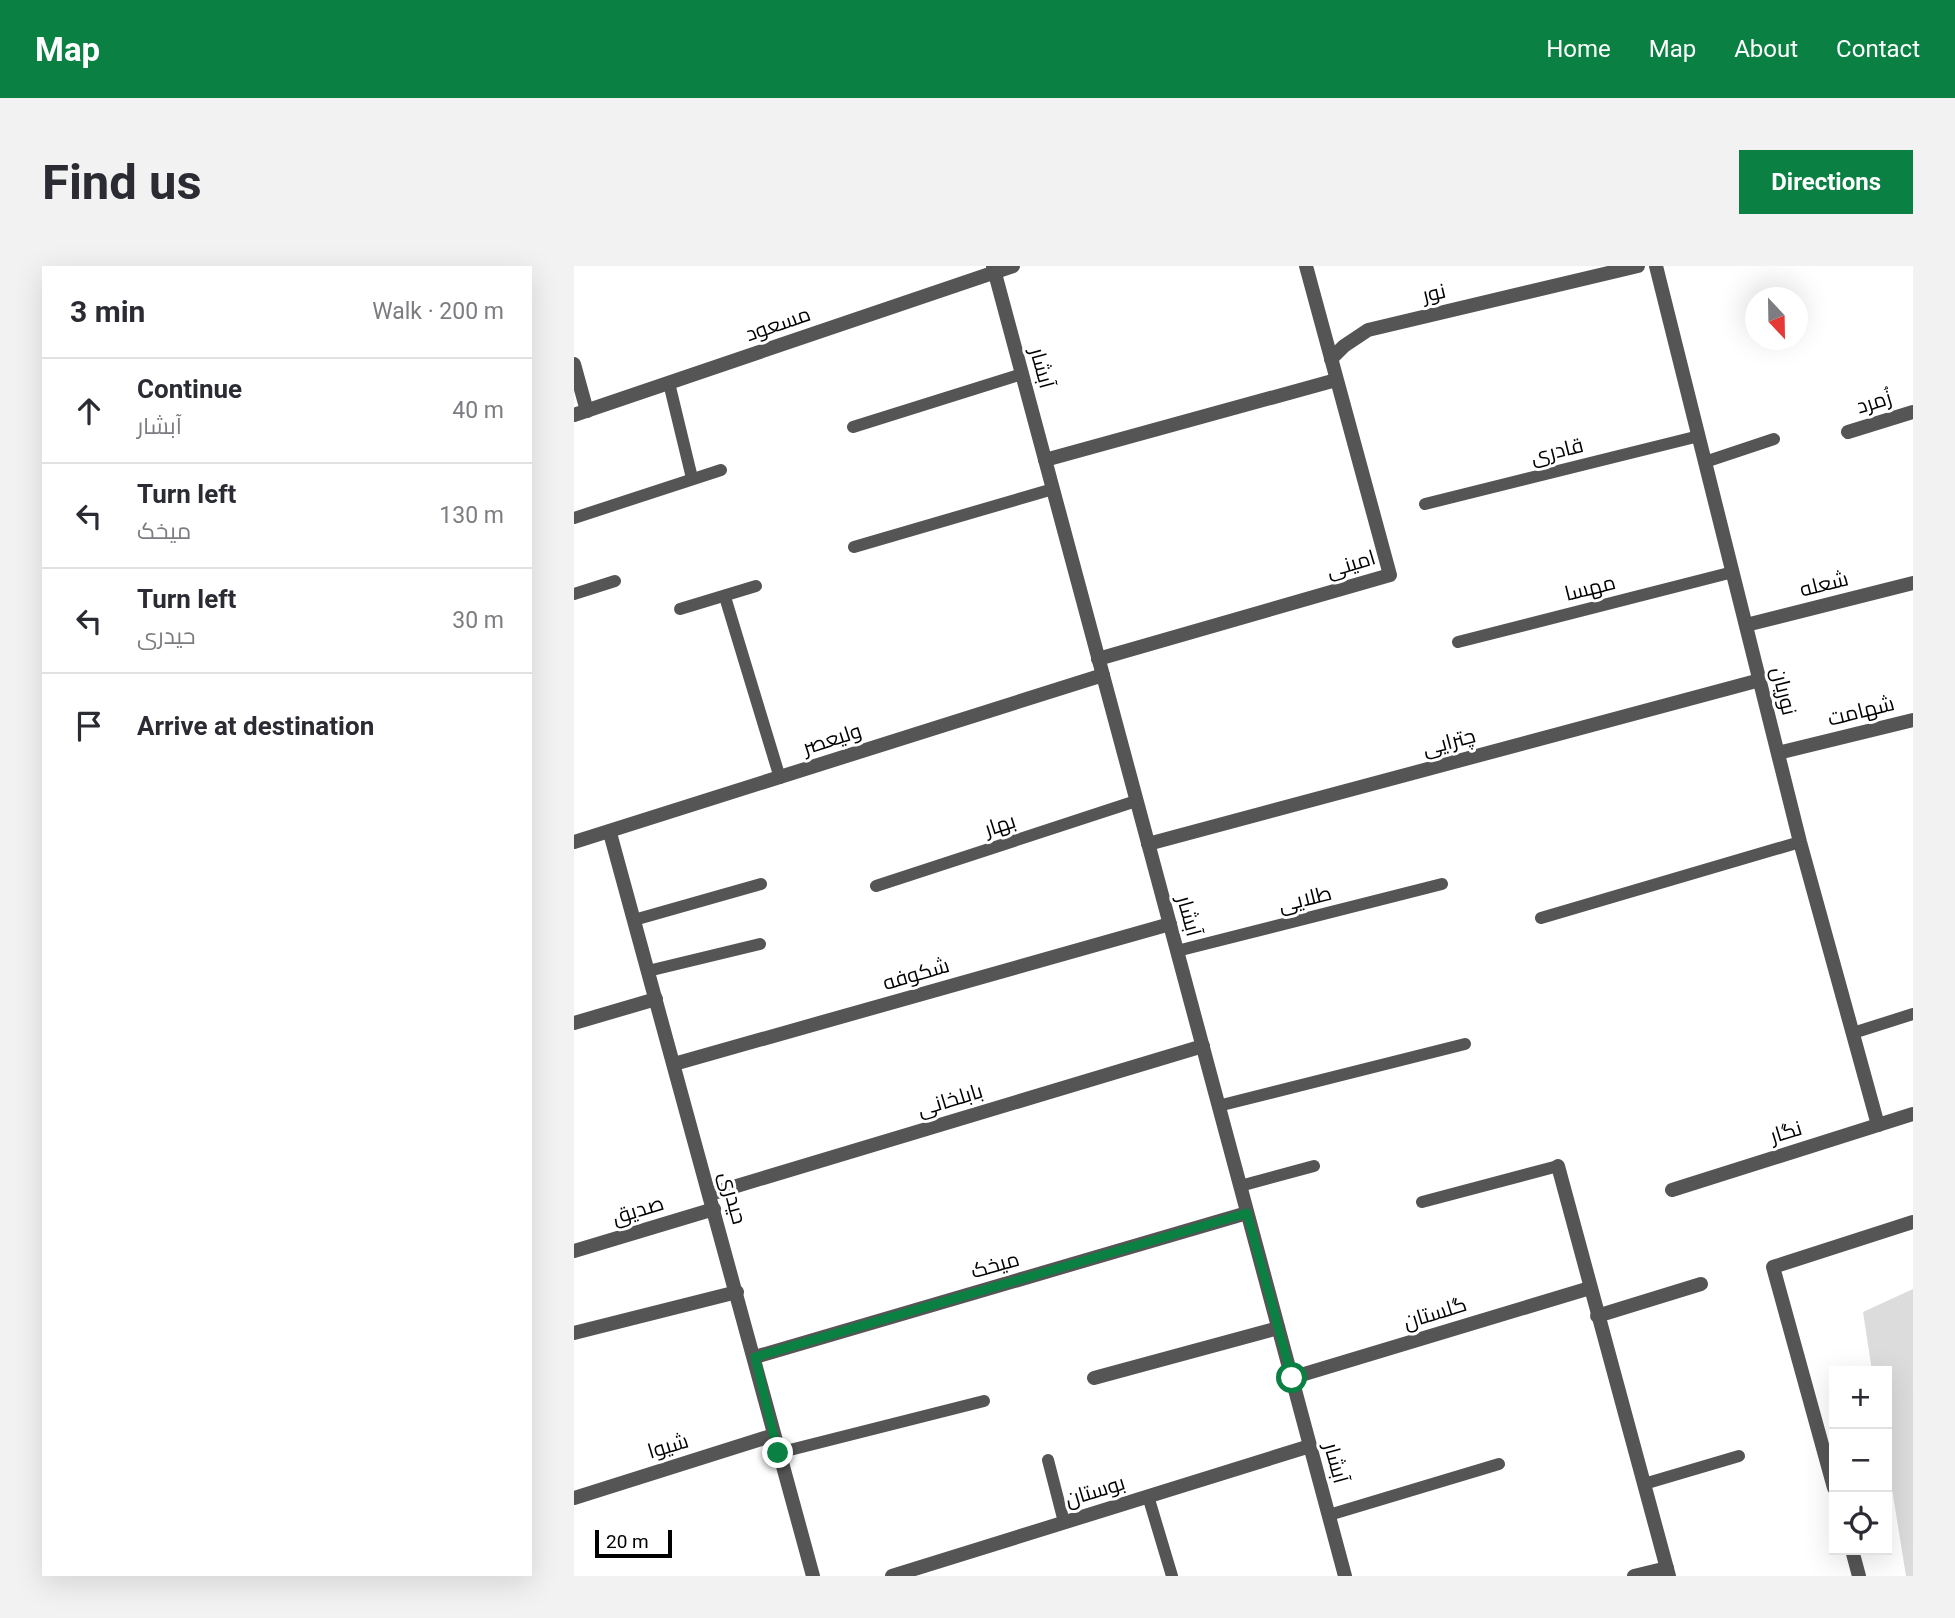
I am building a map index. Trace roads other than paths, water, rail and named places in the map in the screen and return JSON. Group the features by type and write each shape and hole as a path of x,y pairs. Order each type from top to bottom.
{"street":[{"name":"مسعود","path":"581,413 994,269 1013,266"},
{"name":"امینی","path":"1098,659 1391,575 1306,266"},
{"name":"نور","path":"1331,359 1344,346 1368,330 1638,266"},
{"name":"نوریان","path":"1656,266 1800,842 1878,1125"},
{"name":"آبشار","path":"994,269 1345,1576"},
{"path":"574,364 581,413"},
{"path":"1045,460 1336,380"},
{"name":"زُمرد","path":"1848,432 1913,412"},
{"name":"شعله","path":"1746,625 1913,583"},
{"name":"ولیعصر","path":"574,842 610,833 1103,675"},
{"name":"چترایی","path":"1148,844 1760,680"},
{"name":"شهامت","path":"1778,753 1913,720"},
{"name":"حیدری","path":"610,833 813,1576"},
{"name":"شکوفه","path":"674,1065 1170,924"},
{"path":"574,1023 656,999"},
{"name":"بابلخانی","path":"710,1194 1203,1046"},
{"name":"نگار","path":"1672,1190 1913,1114"},
{"path":"1558,1166 1668,1572 1634,1576"},
{"name":"صدیق","path":"574,1251 714,1209"},
{"name":"میخک","path":"755,1357 1247,1213"},
{"path":"1829,1470 1773,1268 1913,1222"},
{"path":"1597,1316 1702,1284"},
{"name":"گلستان","path":"1292,1378 1590,1288"},
{"path":"574,1333 737,1292"},
{"path":"1094,1378 1278,1328"},
{"name":"شیوا","path":"574,1498 774,1435"},
{"name":"بوستان","path":"892,1576 1310,1446"},
{"path":"1853,1555 1859,1576"}],"lane":[{"path":"853,427 1022,374"},
{"path":"669,383 692,478"},
{"name":"قادری","path":"1425,504 1699,436"},
{"path":"1705,461 1774,439"},
{"path":"574,518 721,470"},
{"path":"854,547 1053,489"},
{"name":"مهسا","path":"1458,642 1733,572"},
{"path":"574,594 615,581"},
{"path":"680,609 757,586"},
{"path":"725,597 780,778"},
{"name":"بهار","path":"876,886 1136,801"},
{"path":"1541,918 1800,842"},
{"path":"634,920 761,884"},
{"name":"طلایی","path":"1177,951 1442,884"},
{"path":"648,971 760,944"},
{"path":"1853,1033 1913,1014"},
{"path":"1219,1106 1465,1044"},
{"path":"1240,1186 1314,1166"},
{"path":"1422,1202 1558,1166"},
{"path":"778,1453 984,1401"},
{"path":"1644,1484 1739,1456"},
{"path":"1048,1460 1064,1522"},
{"path":"1329,1516 1499,1464"},
{"path":"1148,1496 1172,1576"}]}
